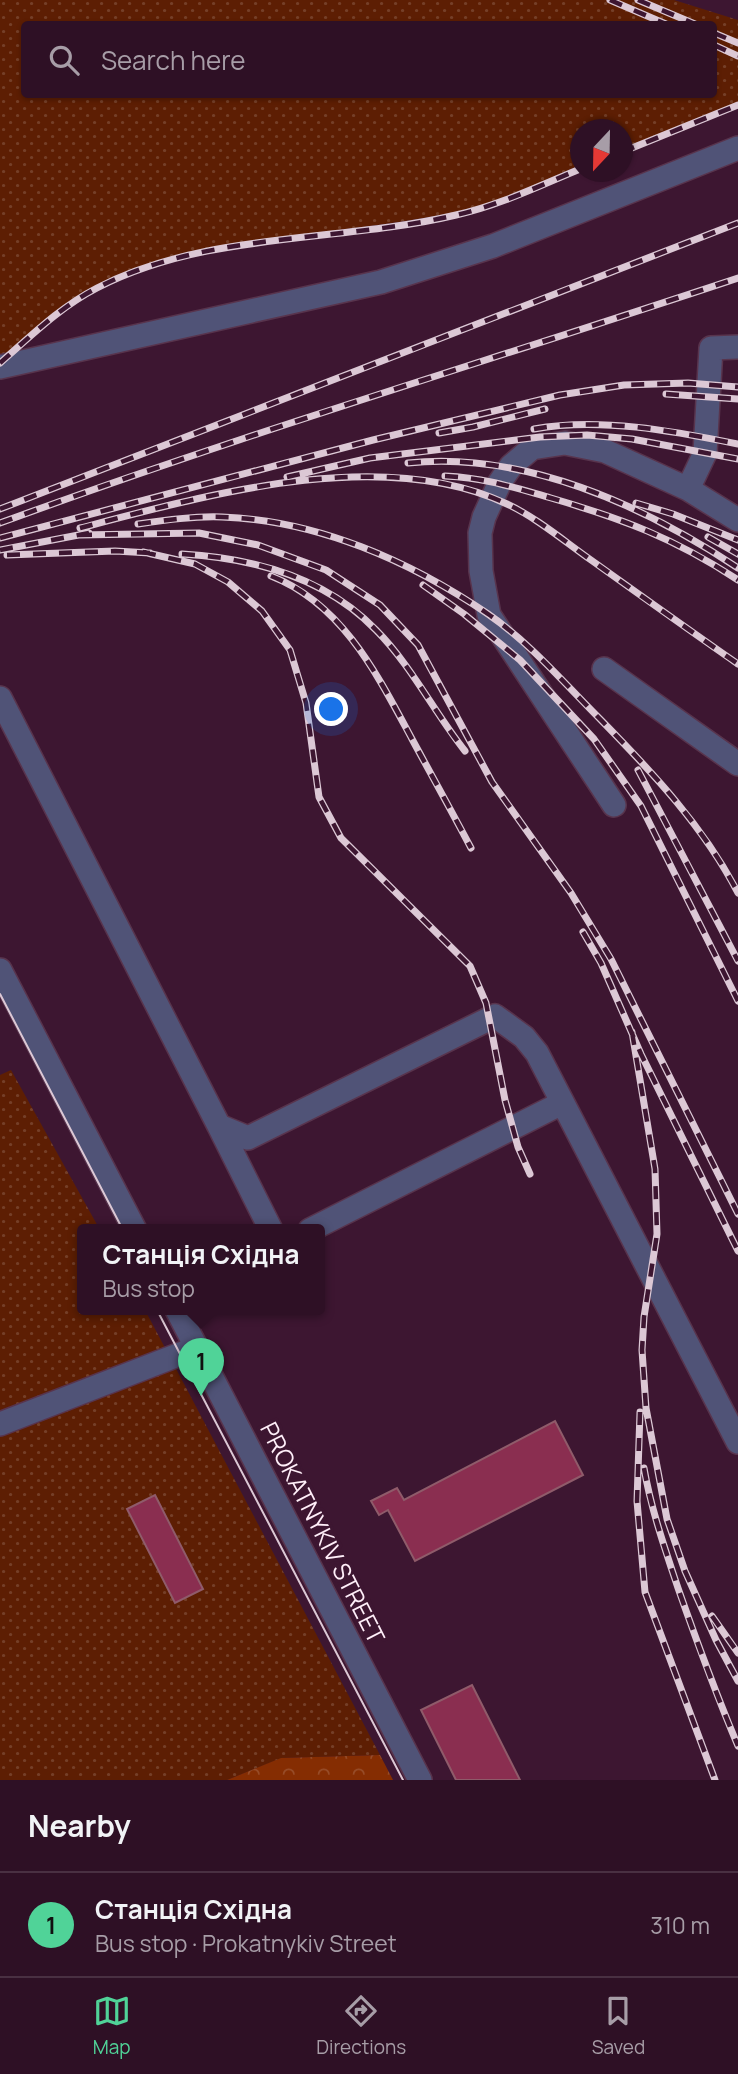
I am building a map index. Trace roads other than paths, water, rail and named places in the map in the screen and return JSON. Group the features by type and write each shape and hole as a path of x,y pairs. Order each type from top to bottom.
{"street":[{"path":"0,367 381,282 493,246 738,148"},
{"path":"688,489 705,453 711,348 738,348"},
{"path":"614,805 489,615 481,571 480,533 484,517 500,482 511,466 532,448 565,443 605,451 688,489 738,520"},
{"path":"604,669 738,764"},
{"path":"0,698 268,1224"},
{"path":"0,970 132,1224"},
{"path":"219,1126 248,1138 495,1016 524,1037 537,1053 738,1442"},
{"path":"322,1224 562,1102"},
{"name":"PROKATNYKIV STREET","path":"180,1315 420,1780"},
{"path":"0,1424 196,1348"}],"tram line":[{"path":"0,994 120,1224"},
{"path":"160,1315 403,1780"}],"railway":[{"path":"610,0 659,21"},
{"path":"638,0 688,21"},
{"path":"717,34 738,43"},
{"path":"717,46 738,56"},
{"path":"633,148 738,105"},
{"path":"0,363 71,304 97,288 139,270 183,256 228,247 411,224 456,215 504,201 570,173"},
{"path":"0,509 738,223"},
{"path":"0,523 275,428 738,278"},
{"path":"0,538 373,440 560,395 624,385 688,383 738,387"},
{"path":"666,394 738,399"},
{"path":"439,433 545,409"},
{"path":"534,429 584,424 610,425 662,430 738,444"},
{"path":"287,477 370,458 540,437 587,435 632,439 738,459"},
{"path":"408,463 452,461 495,465 581,487 663,523 738,568"},
{"path":"445,476 499,484 602,514 670,541 738,580"},
{"path":"80,528 183,502 294,481 350,477 405,478 458,487 507,504 529,516 738,664"},
{"path":"636,503 673,514 738,540"},
{"path":"138,524 222,517 293,526 327,535 395,561 458,595 503,625 532,650 639,759 693,823 738,893"},
{"path":"0,550 89,533"},
{"path":"79,535 199,533 258,545 326,570 380,605 418,645 492,782 571,893 611,959 738,1214"},
{"path":"708,537 738,554"},
{"path":"7,555 115,551 150,553"},
{"path":"143,552 195,564 228,582 262,611 290,650 306,703 319,797 341,838 470,966 486,1003 505,1100 518,1147 530,1174"},
{"path":"182,554 261,566 311,584 334,596 356,612 389,644 465,751"},
{"path":"271,576 296,588 319,604 356,644 386,691 471,848"},
{"path":"423,585 464,614 520,660 594,739 641,806 738,1001"},
{"path":"638,770 738,961"},
{"path":"583,932 601,963 641,1054 738,1251"},
{"path":"632,1032 655,1169 657,1234 644,1317 642,1350 646,1408 667,1519 685,1571 738,1681"},
{"path":"640,1412 637,1501 645,1592 715,1780"},
{"path":"644,1468 663,1544 738,1746"},
{"path":"712,1616 738,1653"}],"place":[{"name":"Станція Східна","path":"201,1396"}]}
